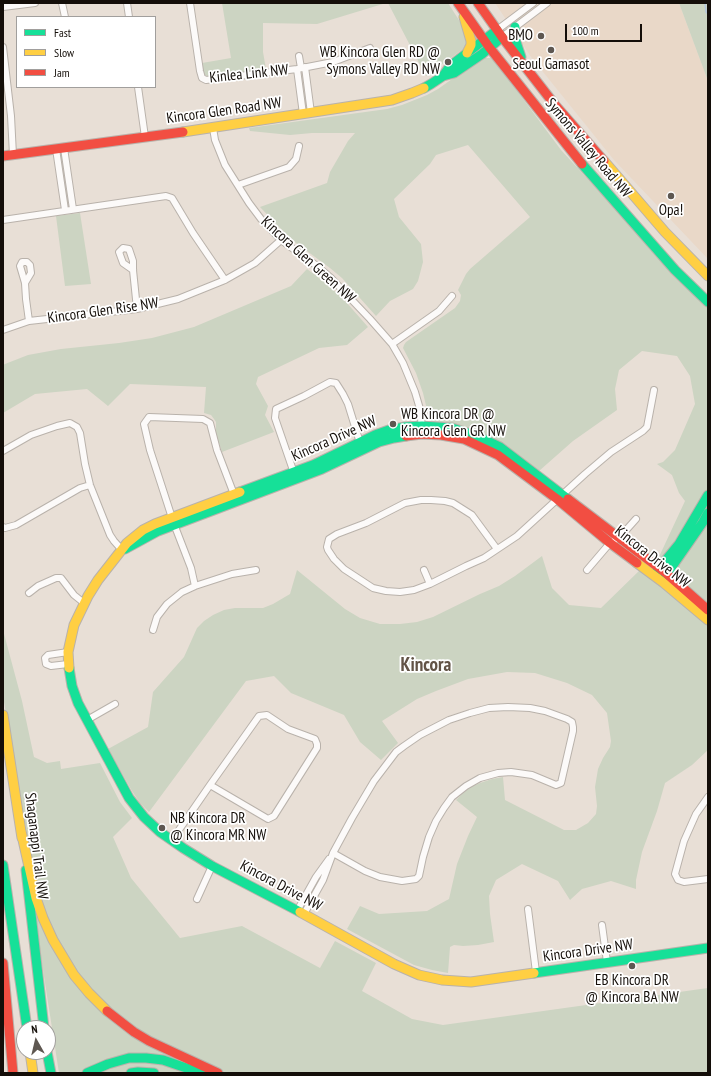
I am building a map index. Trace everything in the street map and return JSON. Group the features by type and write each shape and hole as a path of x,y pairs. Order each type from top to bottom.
{"main road":[{"name":"Symons Valley Road NW","path":"478,3 529,73 575,128 665,232 708,276"},
{"name":"Symons Valley Road NW","path":"460,5 487,44 562,141 675,270 708,302"},
{"path":"460,5 470,35 470,45 466,54"},
{"path":"515,27 514,38 529,73"},
{"name":"Kincora Glen Road NW","path":"3,156 213,128 392,100 412,93 444,76 454,73 500,34"},
{"name":"Kincora Glen Road NW","path":"444,76 450,66 466,54 487,44"},
{"name":"Kincora Drive NW","path":"708,610 661,574 619,538 498,455 464,439 422,430 379,442 361,445 328,466 295,476 173,521 132,546 122,550 98,580 84,604 74,625 68,652 68,664 72,686 78,703 129,798 144,817 160,832 212,866 300,912 394,964 419,975 442,980 471,982 708,948"},
{"path":"661,574 708,495"},
{"name":"Kincora Drive NW","path":"560,497 610,543 661,574 708,620"},
{"path":"661,574 708,513"},
{"name":"Shaganappi Trail NW","path":"3,716 21,830 43,1020"},
{"path":"21,830 36,898 43,918 53,940 74,975 105,1010 134,1032 149,1041 218,1073"},
{"path":"3,865 26,1020"},
{"path":"3,963 13,1073"},
{"path":"87,1073 120,1060 129,1058 146,1058 174,1063 201,1073"},
{"path":"31,1060 33,1073"},
{"path":"49,1060 51,1073"},
{"path":"131,1073 154,1073"}],"street":[{"path":"3,7 35,3"},
{"path":"62,3 64,16"},
{"path":"128,3 129,16"},
{"name":"Kinlea Link NW","path":"190,3 202,78 206,80 301,68"},
{"name":"Kincora Glen Road NW","path":"500,34 533,3"},
{"name":"Kincora Glen Road NW","path":"500,34 515,27 547,3"},
{"path":"3,47 11,116 13,155"},
{"path":"301,68 333,62 370,48"},
{"path":"299,56 307,113"},
{"path":"138,88 145,137"},
{"name":"Kincora Glen Green NW","path":"213,128 215,140 225,165 261,220 281,240 331,278 392,344 403,363 415,392 420,409 422,430"},
{"path":"238,185 289,167 296,159 298,146"},
{"path":"60,149 73,209"},
{"path":"60,149 65,210"},
{"path":"3,220 166,196 172,198 193,233 225,280"},
{"name":"Kincora Glen Rise NW","path":"3,330 29,321 137,309 178,300 225,280 255,263 281,240"},
{"path":"133,270 137,309"},
{"path":"25,283 29,321"},
{"path":"392,344 439,311 452,296"},
{"path":"295,476 274,418 276,409 330,382 336,383 348,404 361,445"},
{"path":"497,549 472,515 454,503 431,500 405,503 366,523 338,534 329,540 327,544 328,550 334,559 344,569 373,588 400,592 414,590 430,584 484,558 517,536 585,474 612,452 643,431 647,427 654,390"},
{"path":"195,586 191,568 173,521 150,450 144,424 149,417 203,419 210,423 217,450 236,498"},
{"path":"3,451 31,435 57,426 70,423 77,427 80,433 90,485 110,535 122,550"},
{"path":"3,527 5,528 16,525 80,488 90,485"},
{"path":"587,570 610,543 619,538 636,519"},
{"path":"153,630 157,617 167,604 182,592 195,586 232,574 256,570"},
{"path":"424,570 430,584"},
{"path":"29,593 38,586 56,578 62,578 74,595 84,604"},
{"path":"68,652 48,655 45,658 46,664 51,666 68,664"},
{"path":"87,720 115,704"},
{"path":"300,912 323,880 333,853 374,781 396,752 404,746 429,730 460,716 480,710 499,707 524,707 535,709 572,722 573,731 561,783 556,785 532,775 511,772 498,773 480,778 466,786 452,798 436,821 422,857 419,876 416,879 402,881 380,877 365,871 333,853"},
{"path":"172,840 210,785 259,716 267,715 288,729 315,739 317,748 274,816 268,819 210,785"},
{"path":"708,797 696,814 684,841 675,874 678,880 684,882 708,879"},
{"path":"196,899 212,866"},
{"path":"528,909 536,972"},
{"path":"602,925 607,962"}],"shaded area":[{"path":"495,3 679,3 708,81 708,259 614,160 531,57"}],"green space":[{"path":"222,3 386,3 317,24 263,23 263,52 266,69 210,77 203,73 202,63 231,58"},
{"path":"388,3 448,3 464,28 467,42 465,46 426,76"},
{"path":"679,3 708,3 708,81"},
{"path":"484,58 491,58 494,60 561,150 630,225 676,278 708,308 708,489 661,560 658,559 685,501 679,493 672,475 657,464 663,462 675,450 695,404 690,376 677,356 642,351 619,370 615,389 617,410 573,441 539,471 497,441 483,433 452,424 431,422 429,418 423,393 416,373 403,348 404,345 406,342 455,308 460,301 461,295 458,290 470,269 530,217 468,145 436,155 430,164 394,199 399,217 421,244 423,262 418,281 413,289 390,301 376,316 342,278 296,243 260,207 327,183 330,172 348,141 355,133 312,133 290,135 250,131 249,128 387,109 402,105 438,89"},
{"path":"80,213 91,284 65,286 56,216"},
{"path":"307,269 326,283 346,302 368,327 347,345 319,348 258,377 256,384 268,406 265,415 274,432 222,452 216,435 216,422 211,415 204,413 206,387 130,384 108,406 87,389 35,394 3,413 3,365 5,364 28,355 61,349 152,338 194,327 291,286"},
{"path":"708,518 708,603 675,575 675,570"},
{"path":"542,556 552,588 569,605 601,608 641,569 708,623 708,750 692,765 665,783 657,811 642,852 636,880 636,889 611,881 582,889 570,900 558,881 522,864 496,880 489,896 494,942 478,945 454,945 450,947 448,973 414,965 347,929 360,906 379,914 427,911 449,899 457,864 477,817 456,800 471,787 480,783 503,777 505,800 564,830 576,830 588,823 596,814 597,806 595,787 598,769 610,747 611,741 607,713 592,695 567,683 535,673 507,672 468,679 417,699 382,721 398,743 381,760 360,742 344,715 291,693 274,676 246,681 149,812 140,803 132,791 108,749 148,727 153,692 184,657 197,628 204,621 224,610 235,608 263,608 273,604 290,594 297,570 345,609 360,618 380,624 400,624 417,622 433,617 499,586"},
{"path":"3,630 22,701 34,757 47,763 60,761 61,769 100,763 120,802 132,818 113,837 131,878 180,938 242,926 320,968 335,941 376,963 362,991 412,1019 443,1025 708,988 708,1073 59,1073 56,1054 56,1020 51,1020 41,957 27,834 3,696"}],"waterway":[{"path":"705,3 706,12 708,14"}],"traffic: fast":[{"path":"515,27 515,39 521,57"},
{"path":"443,76 450,66 497,30"},
{"path":"424,88 443,76 454,73 482,54 502,37"},
{"path":"582,164 675,270 708,302"},
{"path":"240,492 313,465 375,435 389,430 422,426 452,428 477,436 500,447 568,499"},
{"path":"125,549 158,531 322,469 379,442 406,436"},
{"path":"656,572 679,544 708,495"},
{"path":"664,578 708,513"},
{"path":"69,668 72,686 78,703 129,798 144,817 160,832 212,866 300,912"},
{"path":"3,865 26,1020"},
{"path":"26,870 43,1020"},
{"path":"534,973 708,948"},
{"path":"87,1073 108,1064 129,1058 163,1060 201,1073"},
{"path":"49,1060 51,1073"},
{"path":"131,1073 154,1073"}],"traffic: slow":[{"path":"464,17 471,41 471,45 467,53"},
{"path":"183,132 392,100 424,88"},
{"path":"604,161 665,232 708,276"},
{"path":"69,668 68,652 74,625 88,596 98,580 127,543 143,530 155,524 240,492"},
{"path":"637,563 664,583 708,620"},
{"path":"3,715 22,838"},
{"path":"21,831 36,898 53,940 74,975 107,1011"},
{"path":"300,912 394,964 419,975 442,980 471,982 534,973"},
{"path":"31,1060 33,1073"}],"traffic: jam":[{"path":"458,3 489,47 582,164"},
{"path":"478,3 502,37 555,105 604,161"},
{"path":"3,156 183,132"},
{"path":"406,436 422,434 441,435 464,439 498,455 557,499 610,543 637,563"},
{"path":"568,499 667,574 708,610"},
{"path":"3,963 13,1073"},
{"path":"107,1011 134,1032 149,1041 218,1073"}],"place":[{"name":"BMO","path":"541,36"},
{"name":"Seoul Gamasot","path":"551,50"},
{"name":"WB Kincora Glen RD @ Symons Valley RD NW","path":"448,62"},
{"name":"Opa!","path":"671,196"},
{"name":"WB Kincora DR @ Kincora Glen GR NW","path":"393,424"},
{"name":"NB Kincora DR @ Kincora MR NW","path":"162,828"},
{"name":"EB Kincora DR @ Kincora BA NW","path":"632,966"}],"district":[{"name":"Kincora","path":"426,666"}]}
